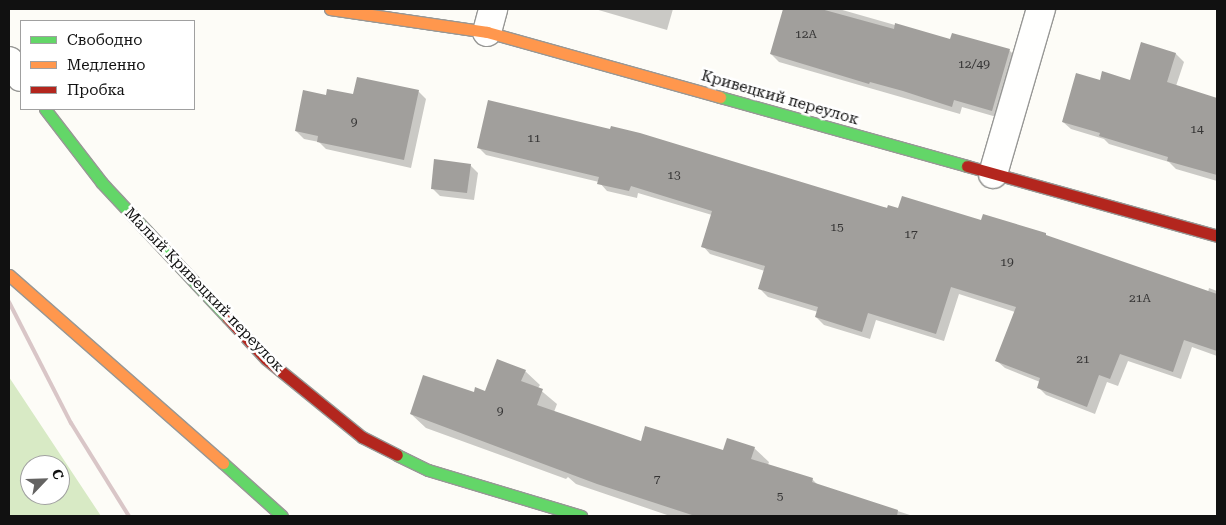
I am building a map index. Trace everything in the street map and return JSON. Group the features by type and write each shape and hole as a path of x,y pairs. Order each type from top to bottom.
{"street":[{"name":"Кривецкий переулок","path":"330,9 490,20 993,174 1217,236"},
{"path":"993,174 1040,9"},
{"path":"9,61 20,76"},
{"name":"Малый Кривецкий переулок","path":"47,110 102,183 266,359 362,437 428,470 581,516"},
{"path":"9,275 170,415 282,516"}],"green space":[{"path":"9,377 61,455 20,455 20,505 70,505 70,469 101,516 9,516"}],"building":[{"path":"783,9 821,9 894,29 895,23 950,39 952,33 1010,49 992,111 954,100 952,107 903,91 870,82 869,84 770,54"},
{"path":"1141,42 1176,53 1167,82 1217,98 1217,175 1167,161 1168,157 1099,136 1100,133 1062,122 1076,73 1100,80 1102,71 1130,80"},
{"path":"357,77 419,90 404,160 317,142 318,136 295,131 303,90 326,95 327,89 353,94"},
{"path":"488,100 610,129 611,126 640,133 887,208 888,205 898,208 902,196 981,220 983,214 1046,233 1046,235 1217,294 1217,351 1184,340 1173,372 1120,354 1110,379 1099,375 1087,407 1037,388 1040,378 995,361 1016,307 951,287 936,334 868,313 862,332 815,317 818,307 758,289 765,266 701,247 712,211 631,186 629,191 597,184 599,177 477,148"},
{"path":"434,159 471,164 467,193 431,189"},
{"path":"497,359 526,370 521,381 543,389 537,405 641,441 645,426 723,450 727,438 755,447 751,459 813,478 812,482 898,510 897,516 695,516 597,484 410,414 423,375 474,392 475,387 485,391"}],"railway":[{"path":"9,302 71,423 129,516"}],"traffic: fast":[{"path":"720,97 967,166"},
{"path":"46,110 102,183 227,317"},
{"path":"397,455 428,470 581,516"},
{"path":"223,463 282,516"}],"traffic: slow":[{"path":"330,9 487,32 720,97"},
{"path":"9,275 223,463"}],"traffic: jam":[{"path":"967,166 1217,236"},
{"path":"227,317 266,359 362,437 397,455"}]}
